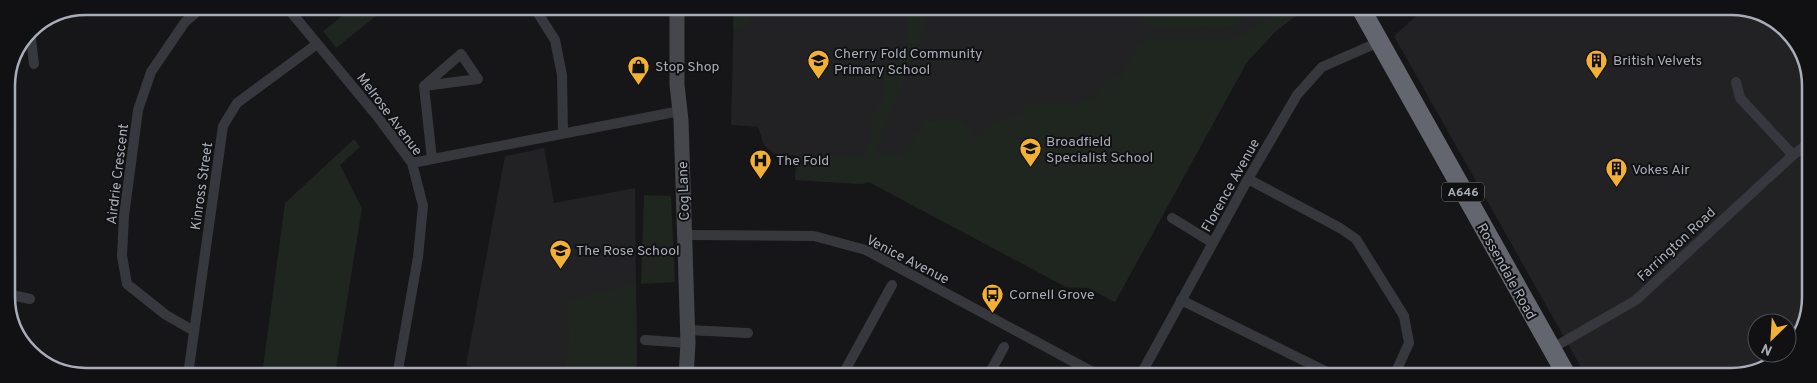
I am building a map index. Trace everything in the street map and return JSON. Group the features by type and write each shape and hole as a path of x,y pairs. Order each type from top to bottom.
{"highway":[{"name":"Rossendale Road","path":"1364,15 1561,368"}],"street":[{"name":"Airdrie Crescent","path":"193,15 185,22 151,72 138,110 124,216 122,256 127,284 166,315 194,331"},
{"name":"Melrose Avenue","path":"293,15 377,116 412,163 423,206 418,257 398,368"},
{"path":"539,15 555,40 562,75 563,133"},
{"name":"Cog Lane","path":"678,15 677,86 680,111 685,235 688,337 686,368"},
{"path":"31,41 34,64"},
{"name":"Florence Avenue","path":"1144,368 1248,179 1297,95 1322,67 1379,42"},
{"name":"Kinross Street","path":"189,368 223,126 237,103 317,44"},
{"path":"461,54 478,79 460,81 424,86 461,54"},
{"path":"1736,82 1740,98 1793,155"},
{"path":"424,86 432,159"},
{"path":"412,163 680,111"},
{"name":"Farrington Road","path":"1551,350 1636,300 1802,148"},
{"path":"1248,179 1340,228 1356,239 1404,316 1409,343 1398,368"},
{"path":"1172,218 1213,243"},
{"name":"Venice Avenue","path":"685,235 814,236 866,250 1085,368"},
{"path":"846,368 892,284"},
{"path":"15,296 30,299"},
{"path":"1181,300 1319,368"},
{"path":"645,340 748,333"},
{"path":"992,368 1004,347"}],"shaded area":[{"path":"343,15 377,15 336,48 323,31"},
{"name":"Broadfield Specialist School","path":"734,15 1298,15 1275,32 1247,62 1115,302 1088,288 1066,287 869,182 861,184 795,180 797,156 774,154 764,145 758,127 731,125"},
{"path":"734,15 749,15 748,27 733,28"},
{"name":"Broadfield Specialist School","path":"906,15 929,15 875,154 907,154 916,132 922,132 922,121 963,120 968,127 972,128 974,137 982,135 990,124 1021,113 1023,105 1081,105 1081,100 1093,100 1106,78 1121,77 1136,49 1146,41 1153,39 1233,39 1275,15 1287,15 1290,20 1275,32 1247,62 1115,302 1088,288 1066,287 869,182 861,184 795,180 797,156 863,155 870,137 869,120 883,99 884,71 902,57 906,36"},
{"path":"1143,15 1251,15 1231,27 1152,28 1143,19"},
{"path":"1417,15 1731,15 1745,16 1767,24 1793,50 1801,72 1802,297 1801,311 1797,323 1797,313 1747,313 1747,363 1757,363 1741,367 1581,368 1394,36"},
{"path":"354,139 360,147 340,165 362,208 336,368 263,368 285,203"},
{"name":"The Rose School","path":"544,148 554,203 635,188 637,368 479,368 466,365 505,156"},
{"path":"644,195 671,196 675,282 641,284"},
{"path":"636,283 637,368 565,368 570,339 566,302"}],"place":[{"name":"British Velvets","path":"1597,79"},
{"name":"Cherry Fold Community Primary School","path":"818,80"},
{"name":"Stop Shop","path":"639,85"},
{"name":"Broadfield Specialist School","path":"1030,168"},
{"name":"The Fold","path":"760,179"},
{"name":"Vokes Air","path":"1616,188"},
{"name":"The Rose School","path":"560,269"},
{"name":"Cornell Grove","path":"993,313"}]}
